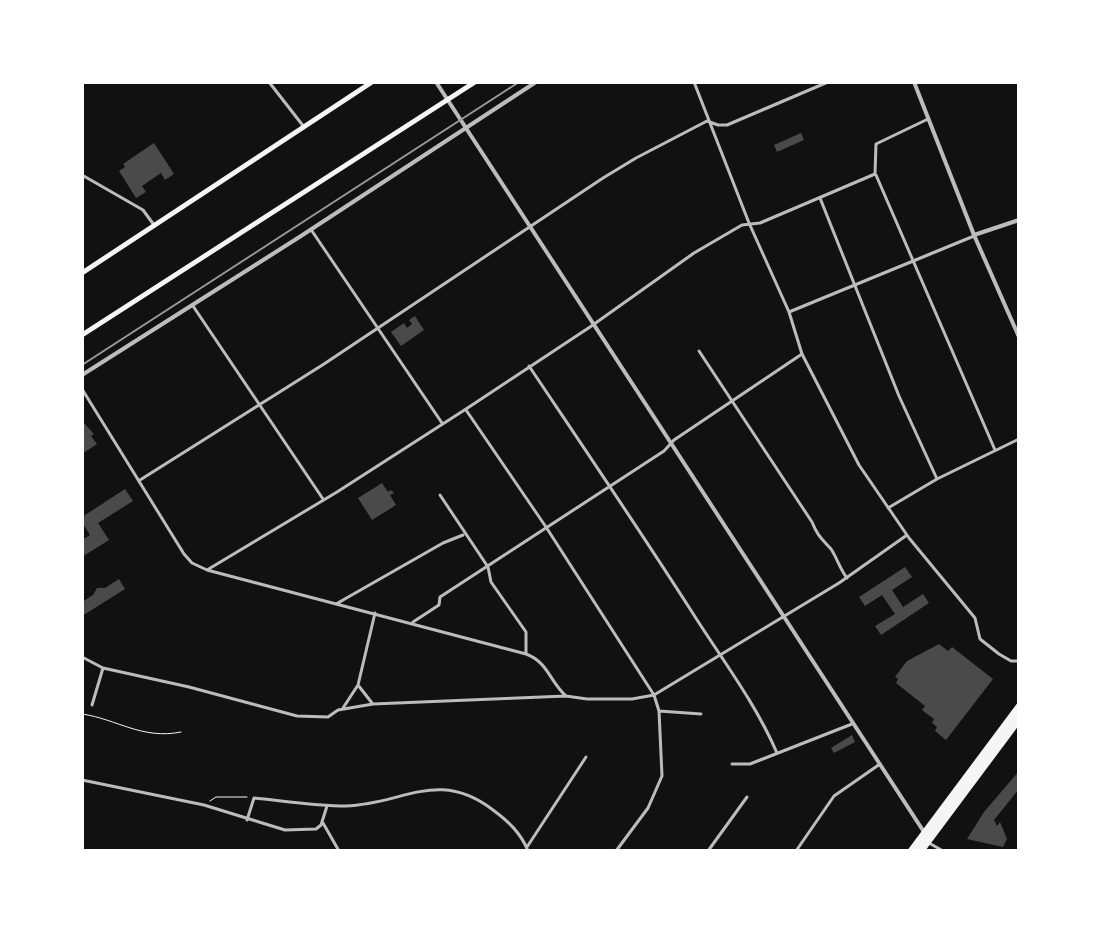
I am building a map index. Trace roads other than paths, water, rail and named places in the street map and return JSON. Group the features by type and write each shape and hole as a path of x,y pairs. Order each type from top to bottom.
{"main road":[{"path":"82,273 372,82"},
{"path":"82,335 475,82"},
{"path":"916,851 1019,705"},
{"path":"926,837 1019,713"},
{"path":"926,837 1019,721"}],"street":[{"path":"269,82 304,127"},
{"path":"436,82 926,837 943,851"},
{"path":"82,375 536,82"},
{"path":"694,82 749,223 789,312 802,354 859,465 907,535 975,618 980,639 1011,661 1019,661"},
{"path":"140,480 324,364 636,158 707,121 727,125 828,82"},
{"path":"914,82 974,235 1019,337"},
{"path":"928,119 876,144 875,174 995,450"},
{"path":"207,570 466,409 694,253 749,223 760,223 875,174"},
{"path":"82,175 143,210 154,225"},
{"path":"820,198 899,396 937,479"},
{"path":"789,312 974,235 1019,220"},
{"path":"311,230 442,423"},
{"path":"193,306 323,499"},
{"path":"699,351 847,578"},
{"path":"412,623 439,605 440,597 610,486 802,354"},
{"path":"529,366 736,676 777,753"},
{"path":"82,389 192,563 207,570 526,654 543,663 566,696"},
{"path":"466,409 654,695 659,711 662,764 659,788 616,851"},
{"path":"888,508 937,479 1019,439"},
{"path":"440,495 488,567 491,582 526,632 526,654"},
{"path":"336,604 443,543 465,534"},
{"path":"82,657 103,668 297,716 328,717 343,708 373,704 566,696 632,699 654,695 847,578 907,535"},
{"path":"343,708 358,685 375,613"},
{"path":"92,705 103,668"},
{"path":"358,685 373,704"},
{"path":"659,711 701,714"},
{"path":"732,764 750,764 853,724"},
{"path":"247,820 254,798 347,806 433,789 453,789 470,795 505,819 518,832 528,849 586,757"},
{"path":"796,851 834,796 880,764"},
{"path":"82,780 204,805 247,820 297,831 316,829 327,806"},
{"path":"708,851 747,797"},
{"path":"322,822 339,851"}],"tram line":[{"path":"82,365 519,82"}]}
